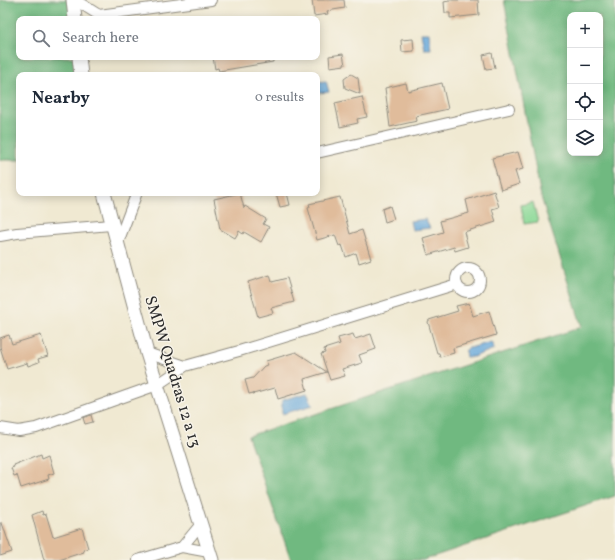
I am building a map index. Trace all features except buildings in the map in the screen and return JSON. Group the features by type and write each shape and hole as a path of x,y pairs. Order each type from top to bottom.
{"street":[{"path":"74,0 97,16"},
{"path":"74,0 75,16"},
{"path":"105,16 211,0"},
{"path":"79,60 81,72"},
{"path":"320,152 509,109"},
{"name":"SMPW Quadras 12 a 13","path":"105,196 111,225 147,352 210,556"},
{"path":"117,245 136,196"},
{"path":"0,236 17,233 111,225"},
{"path":"0,428 19,431 36,428 157,385 185,366 239,351 457,284"},
{"path":"147,352 185,366"},
{"path":"138,560 182,547 201,524"},
{"path":"182,547 210,556"}],"green space":[{"path":"0,0 76,0 79,16 16,16 16,60 83,60 85,72 16,72 16,160 0,160"},
{"path":"504,0 615,0 615,496 423,560 291,560 248,436 582,327 541,197"},
{"path":"533,202 538,222 524,224 521,205"}],"water":[{"path":"421,33 429,33 431,49 424,49"},
{"path":"326,81 329,92 320,93 320,82"},
{"path":"425,219 430,228 412,230 410,221"},
{"path":"491,342 494,349 473,357 466,357 465,351 470,346 470,348"},
{"path":"307,393 313,405 282,414 282,400"}]}
